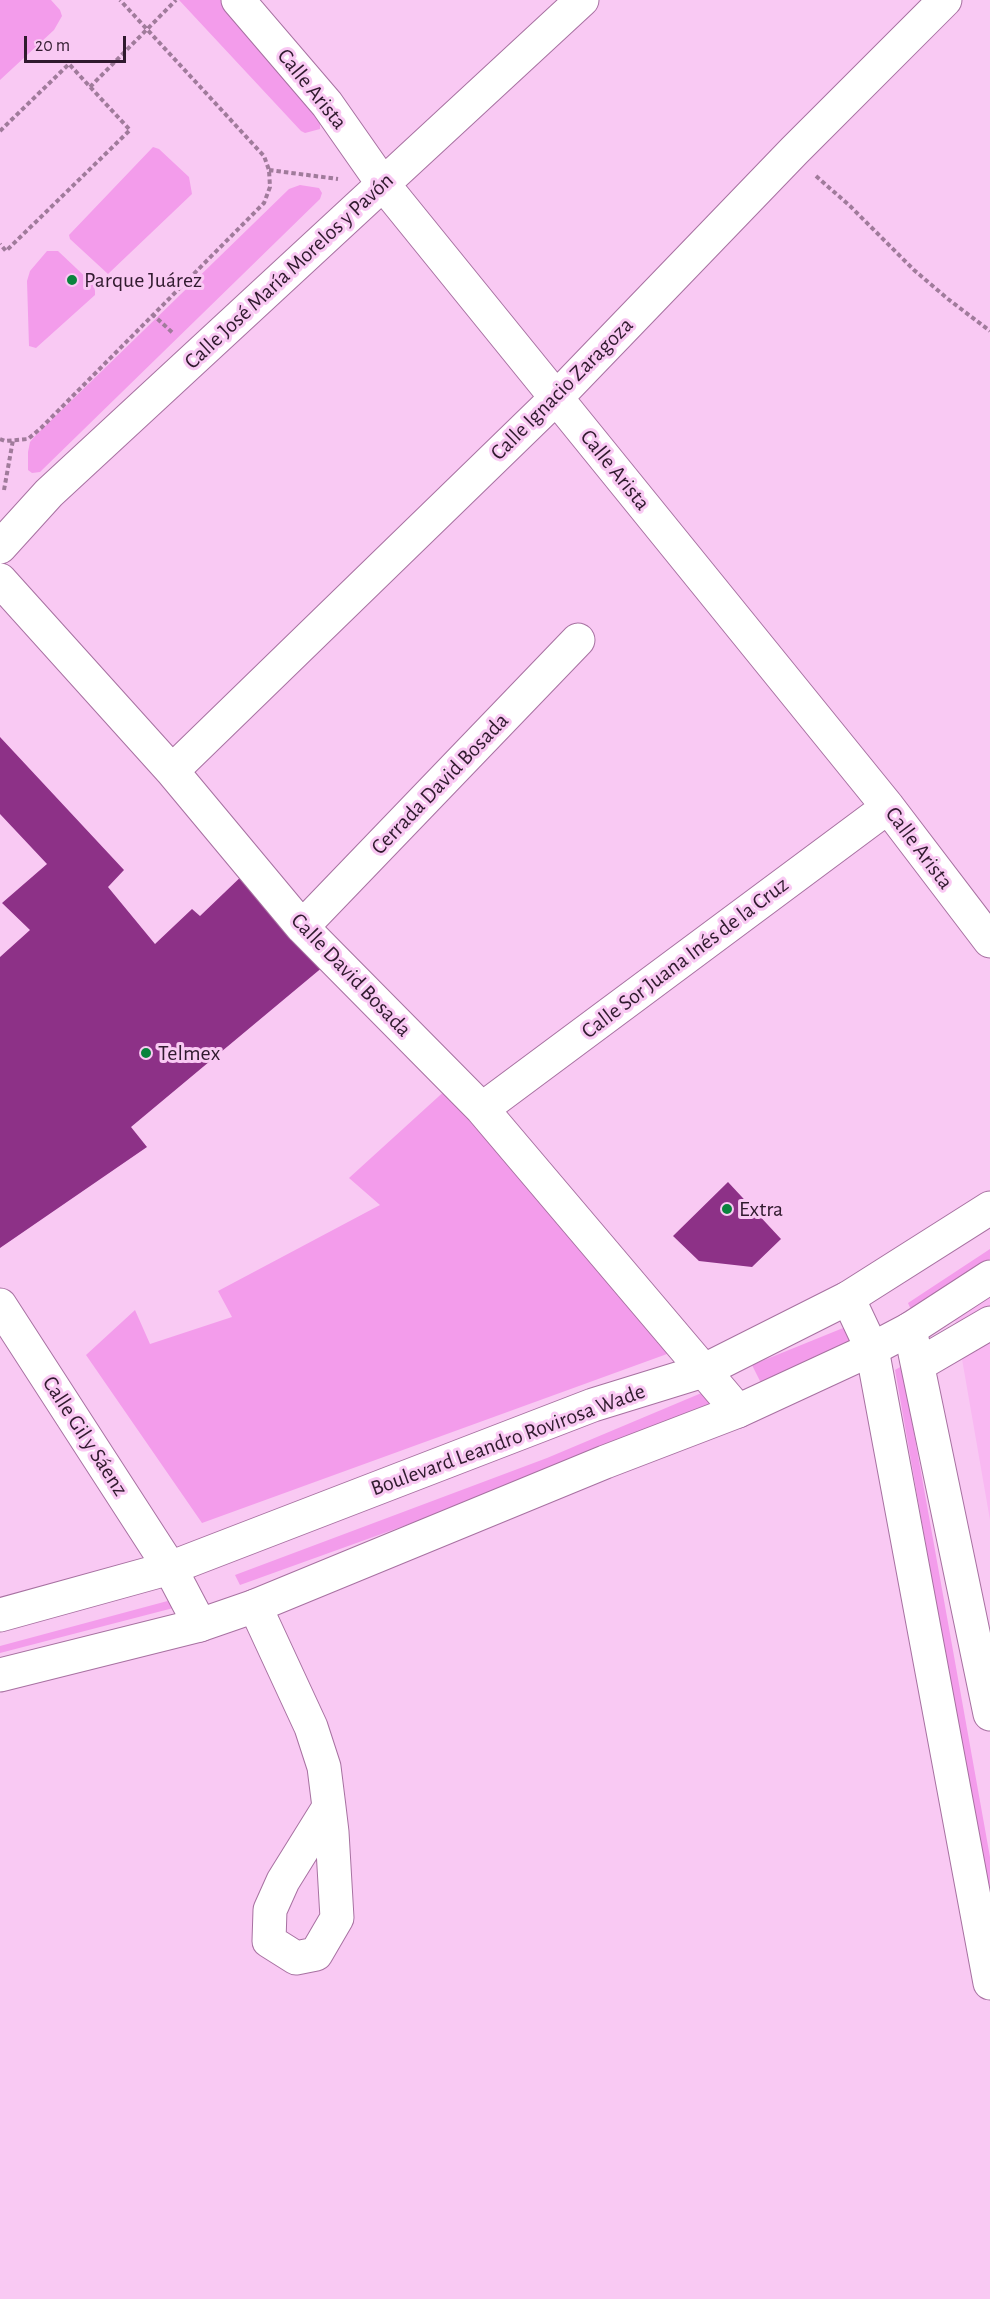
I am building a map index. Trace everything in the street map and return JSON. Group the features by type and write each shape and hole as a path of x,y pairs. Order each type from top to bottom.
{"street":[{"name":"Calle Arista","path":"238,0 327,104 383,184 888,807 990,940"},
{"name":"Calle José María Morelos y Pavón","path":"0,547 49,493 582,0"},
{"name":"Calle Ignacio Zaragoza","path":"172,771 556,398 945,0"},
{"name":"Calle David Bosada","path":"1,583 172,771 303,927 482,1109 738,1411"},
{"name":"Cerrada David Bosada","path":"303,927 578,640"},
{"name":"Calle Sor Juana Inés de la Cruz","path":"482,1109 888,807"},
{"name":"Boulevard Leandro Rovirosa Wade","path":"0,1615 170,1568 593,1405 703,1371 848,1298 990,1208"},
{"path":"0,1675 200,1625 255,1606 604,1462 738,1411 910,1329 990,1277"},
{"path":"848,1298 872,1349 990,1983"},
{"name":"Calle Gil y Sáenz","path":"0,1305 170,1568 200,1625"},
{"path":"918,1365 990,1323"},
{"path":"910,1329 990,1714"},
{"path":"255,1606 311,1727 324,1767 329,1807"}],"path":[{"path":"0,439 28,439 41,428 264,204 270,187 269,170 264,156 120,0"},
{"path":"90,87 176,0"},
{"path":"0,131 69,64 130,130 6,251 0,244"},
{"path":"794,152 914,270 990,331"},
{"path":"269,170 383,184"},
{"path":"4,491 13,440"}],"shaded area":[{"path":"0,0 51,0 62,16 54,30 0,80"},
{"path":"179,0 227,0 320,116 320,129 305,133 301,131"},
{"path":"153,147 159,149 189,177 192,194 108,274 70,239 69,235"},
{"path":"300,185 319,188 322,193 320,199 40,472 32,473 28,470 30,442 35,436 289,189"},
{"path":"47,251 58,251 94,285 95,295 36,348 29,346 27,281 30,271"},
{"path":"449,1087 678,1350 202,1523 86,1355 135,1310 150,1344 232,1317 218,1291 380,1205 349,1178"},
{"path":"990,1249 990,1259 912,1312 908,1303"},
{"path":"990,1290 990,1520 954,1313"},
{"path":"848,1326 858,1346 761,1383 752,1365"},
{"path":"902,1366 990,1857 990,1908 895,1370"},
{"path":"711,1389 718,1403 559,1470 240,1585 235,1575 547,1458"},
{"path":"175,1599 181,1606 0,1653 0,1646"}],"building":[{"path":"0,737 124,870 108,887 155,944 192,909 200,916 248,870 330,961 131,1127 147,1147 0,1248 0,957 30,930 2,903 47,864 0,814"},
{"name":"Extra","path":"728,1182 781,1239 752,1267 699,1261 673,1236"}],"place":[{"name":"Parque Juárez","path":"72,280"},
{"name":"Telmex","path":"146,1053"},
{"name":"Extra","path":"727,1209"}]}
